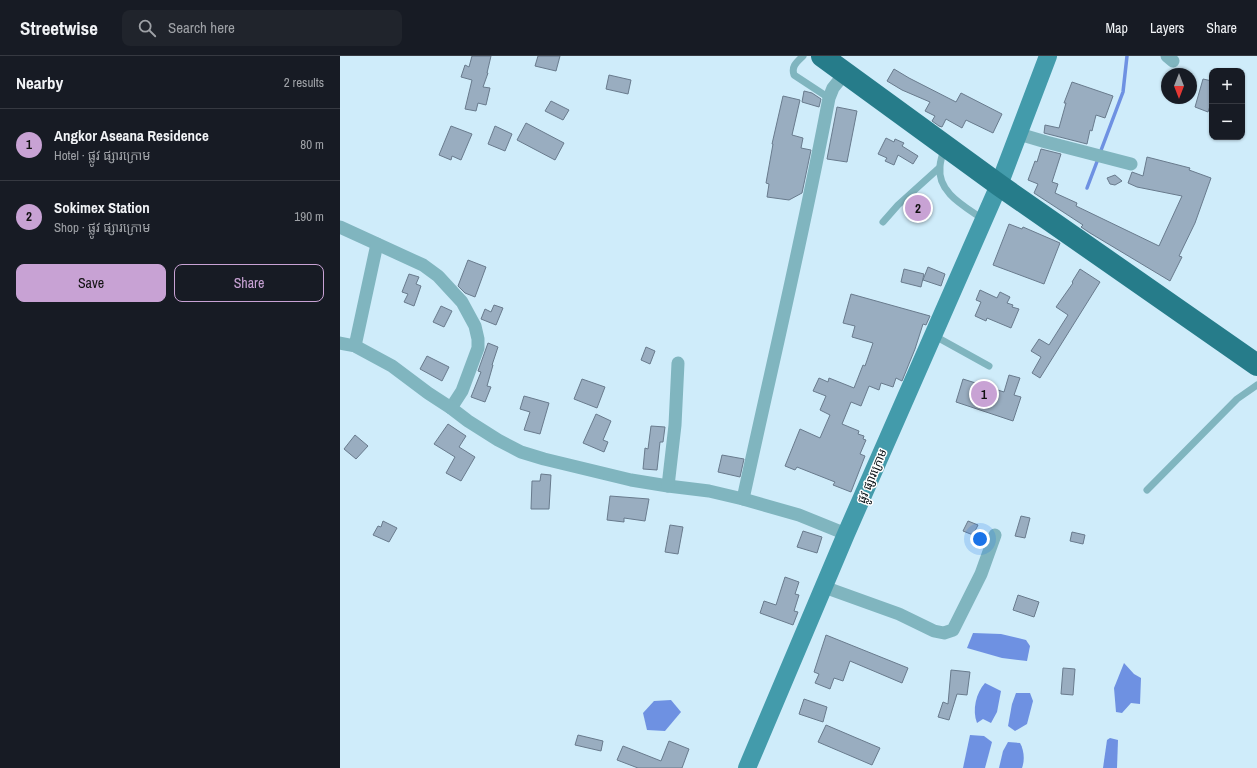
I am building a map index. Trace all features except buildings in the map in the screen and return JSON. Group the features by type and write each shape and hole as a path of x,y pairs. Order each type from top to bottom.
{"highway":[{"path":"822,56 945,144 999,185 1257,365"}],"main road":[{"name":"ផ្លូវ ផ្សារក្រោម","path":"747,768 846,534 999,185 1048,56"}],"street":[{"path":"743,499 814,182 829,98 833,88 845,73"},
{"path":"1019,134 1095,156 1131,164"},
{"path":"340,227 424,265 438,276 462,302 475,326 478,339 478,348 462,391 451,408"},
{"path":"355,346 377,244"},
{"path":"340,343 355,346 392,366 468,422 520,452 611,475 668,486 709,490 799,515 846,534"},
{"path":"668,486 675,425 678,363"},
{"path":"824,587 899,614 934,631 944,633 953,630 980,574 996,535"}],"lane":[{"path":"803,56 794,66 792,71 794,75 829,98"},
{"path":"945,144 939,168 944,187 951,195 984,220"},
{"path":"882,222 898,205 939,168"},
{"path":"933,335 989,366"},
{"path":"1147,490 1237,399 1257,385"}],"water":[{"path":"973,633 1001,634 1026,640 1030,646 1027,661 1002,658 967,648"},
{"path":"1124,663 1134,674 1141,678 1140,704 1131,703 1122,713 1116,712 1114,688"},
{"path":"985,683 1001,691 997,712 991,723 983,719 977,723 975,707 977,697"},
{"path":"1016,693 1030,693 1033,701 1027,724 1015,731 1008,726 1012,704"},
{"path":"671,700 681,712 665,731 647,730 643,713 654,701"},
{"path":"970,735 984,736 992,742 985,768 963,768"},
{"path":"1110,738 1118,740 1117,768 1103,768 1107,740"},
{"path":"1008,742 1020,743 1024,755 1022,768 999,768 1003,751"}],"waterway":[{"path":"1100,153 1123,92 1127,56"},
{"path":"1087,188 1098,159"}],"place":[{"name":"Sokimex Station","path":"918,208"},
{"name":"Angkor Aseana Residence","path":"984,394"}]}
